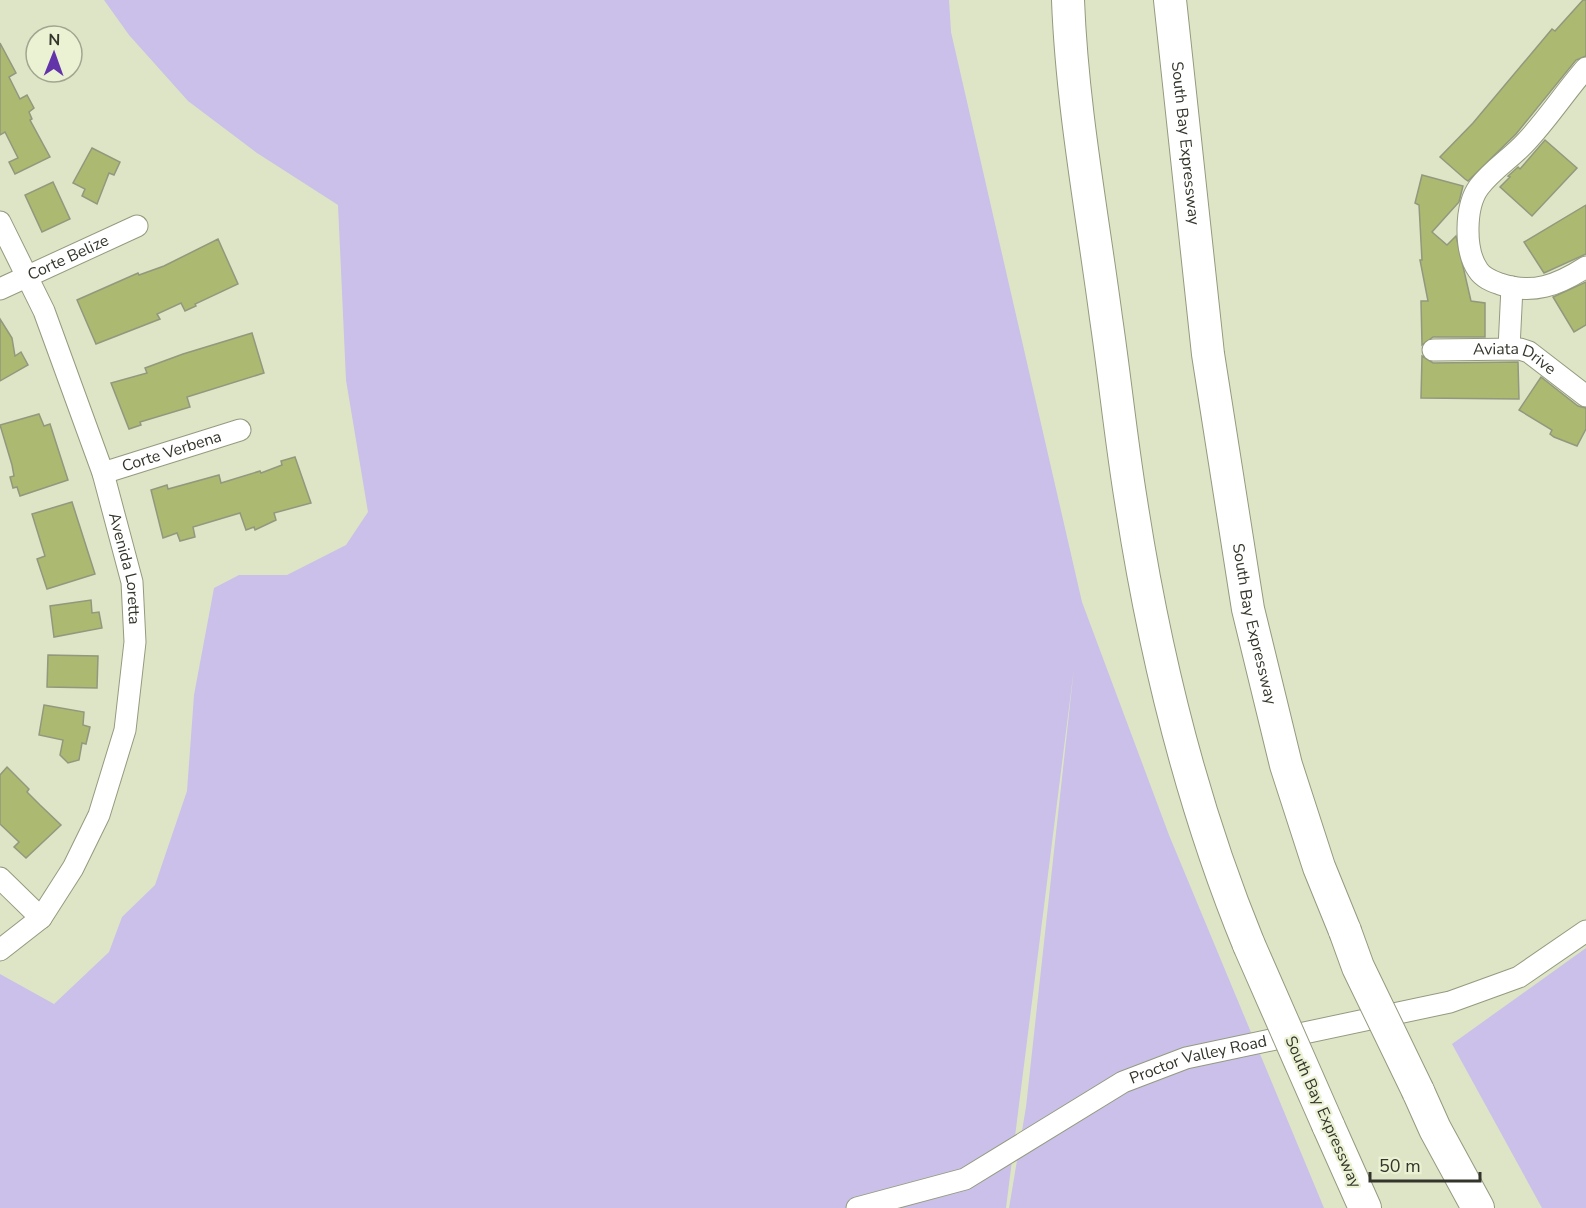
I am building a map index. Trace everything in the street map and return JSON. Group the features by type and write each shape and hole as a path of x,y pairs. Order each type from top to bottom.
{"highway":[{"name":"South Bay Expressway","path":"1068,0 1078,112 1140,557 1164,669 1186,757 1230,895 1365,1208"},
{"name":"South Bay Expressway","path":"1170,0 1208,354 1248,609 1286,765 1320,867 1358,967 1435,1129 1478,1208"}],"street":[{"path":"1586,68 1526,142 1478,188 1471,205 1469,228 1473,262 1487,279 1512,287 1537,289 1549,287 1586,267"},
{"name":"Avenida Loretta","path":"0,222 44,311 103,473 132,582 135,642 130,701 117,759 99,815 73,868 41,918 0,951"},
{"name":"Corte Belize","path":"0,289 137,226"},
{"path":"1509,348 1512,287"},
{"name":"Aviata Drive","path":"1433,350 1509,348 1529,352 1586,396"},
{"name":"Corte Verbena","path":"103,473 240,430"},
{"path":"0,878 41,918"},
{"name":"Proctor Valley Road","path":"857,1208 964,1179 1123,1082 1186,1058 1450,1002 1519,977 1586,931"}],"shaded area":[{"path":"104,0 949,0 951,32 1082,602 1169,835 1324,1208 1009,1208 1026,1107 1074,668 1006,1208 0,1208 0,974 54,1004 109,952 122,917 155,885 187,791 194,695 214,588 239,575 287,575 346,545 368,512 346,380 338,205 257,153 188,101 129,35"},
{"path":"1586,948 1586,1208 1542,1208 1452,1044"}],"building":[{"path":"1583,0 1586,0 1586,56 1576,60 1516,134 1468,181 1440,157 1473,123 1552,29 1555,31"},
{"path":"0,43 16,73 9,77 20,99 27,95 34,108 29,112 32,119 30,120 50,157 15,174 9,162 18,158 5,132 0,135"},
{"path":"1545,140 1577,168 1532,216 1500,187 1518,167 1520,169"},
{"path":"92,148 120,162 114,175 109,173 97,204 82,196 85,189 73,183"},
{"path":"1422,175 1463,186 1459,202 1432,232 1447,245 1456,236 1471,301 1485,303 1485,337 1433,337 1422,345 1421,301 1428,301 1420,260 1422,260 1419,205 1415,203"},
{"path":"53,182 70,219 42,232 25,195"},
{"path":"1586,205 1586,254 1544,273 1524,242"},
{"path":"218,239 238,284 185,311 181,303 157,314 160,319 96,344 77,300 138,273 139,275 164,266"},
{"path":"1586,282 1586,325 1574,332 1553,297"},
{"path":"0,319 12,338 15,356 21,352 28,365 0,381"},
{"path":"252,333 264,373 187,397 190,407 140,422 141,425 129,429 111,383 147,373 145,368 183,354"},
{"path":"1422,356 1433,363 1518,362 1519,399 1421,398"},
{"path":"1541,377 1578,406 1586,408 1586,429 1577,446 1554,437 1550,434 1552,430 1519,410"},
{"path":"39,414 44,426 50,424 68,480 20,496 17,487 13,488 10,477 14,476 12,465 0,425"},
{"path":"295,457 311,503 274,513 276,520 255,530 254,527 246,530 240,513 193,527 195,537 180,541 177,533 163,538 151,490 167,485 168,489 219,475 221,483 260,471 261,473 282,465 281,461"},
{"path":"72,502 95,574 47,589 37,559 45,556 32,514"},
{"path":"91,600 92,613 99,612 102,628 54,637 50,606"},
{"path":"48,655 98,656 97,688 47,687"},
{"path":"44,705 84,712 83,725 90,727 86,744 82,743 79,760 68,763 60,755 63,740 39,735"},
{"path":"7,767 29,789 27,792 61,825 26,858 14,847 19,842 0,824 0,775"}]}
